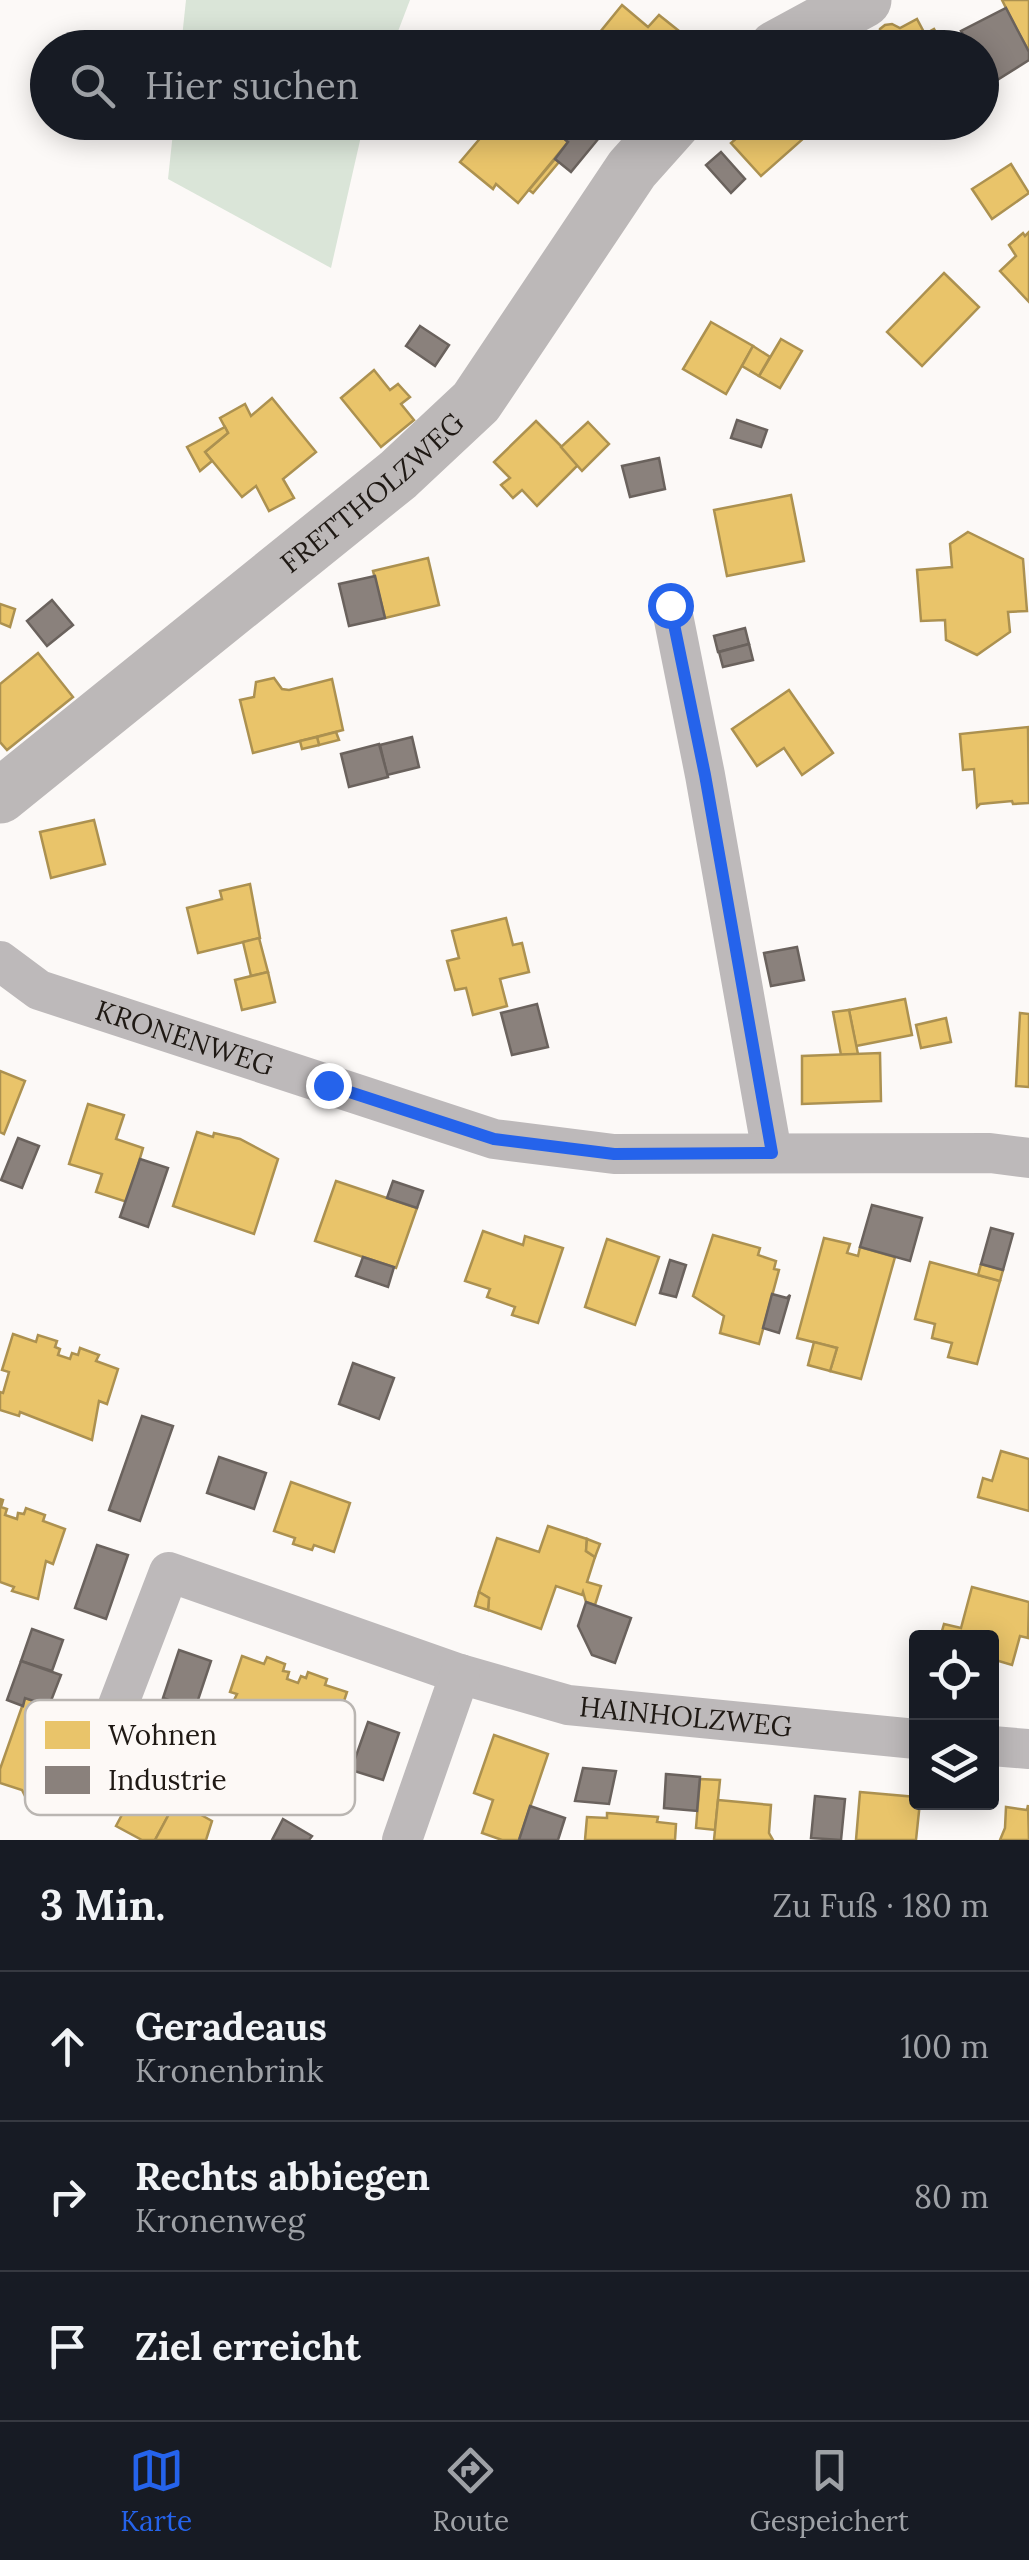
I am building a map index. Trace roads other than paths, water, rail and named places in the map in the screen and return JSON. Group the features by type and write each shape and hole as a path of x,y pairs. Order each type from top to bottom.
{"street":[{"path":"809,30 864,0"},
{"name":"FRETTHOLZWEG","path":"0,796 398,475 476,402 632,169 658,140"},
{"path":"670,605 705,775 772,1153"},
{"name":"KRONENWEG","path":"0,961 40,990 494,1139 614,1154 990,1153 1029,1158"},
{"name":"HAINHOLZWEG","path":"120,1700 170,1572 460,1674 568,1705 909,1737"},
{"path":"402,1840 460,1674"},
{"path":"999,1747 1029,1749"}]}
